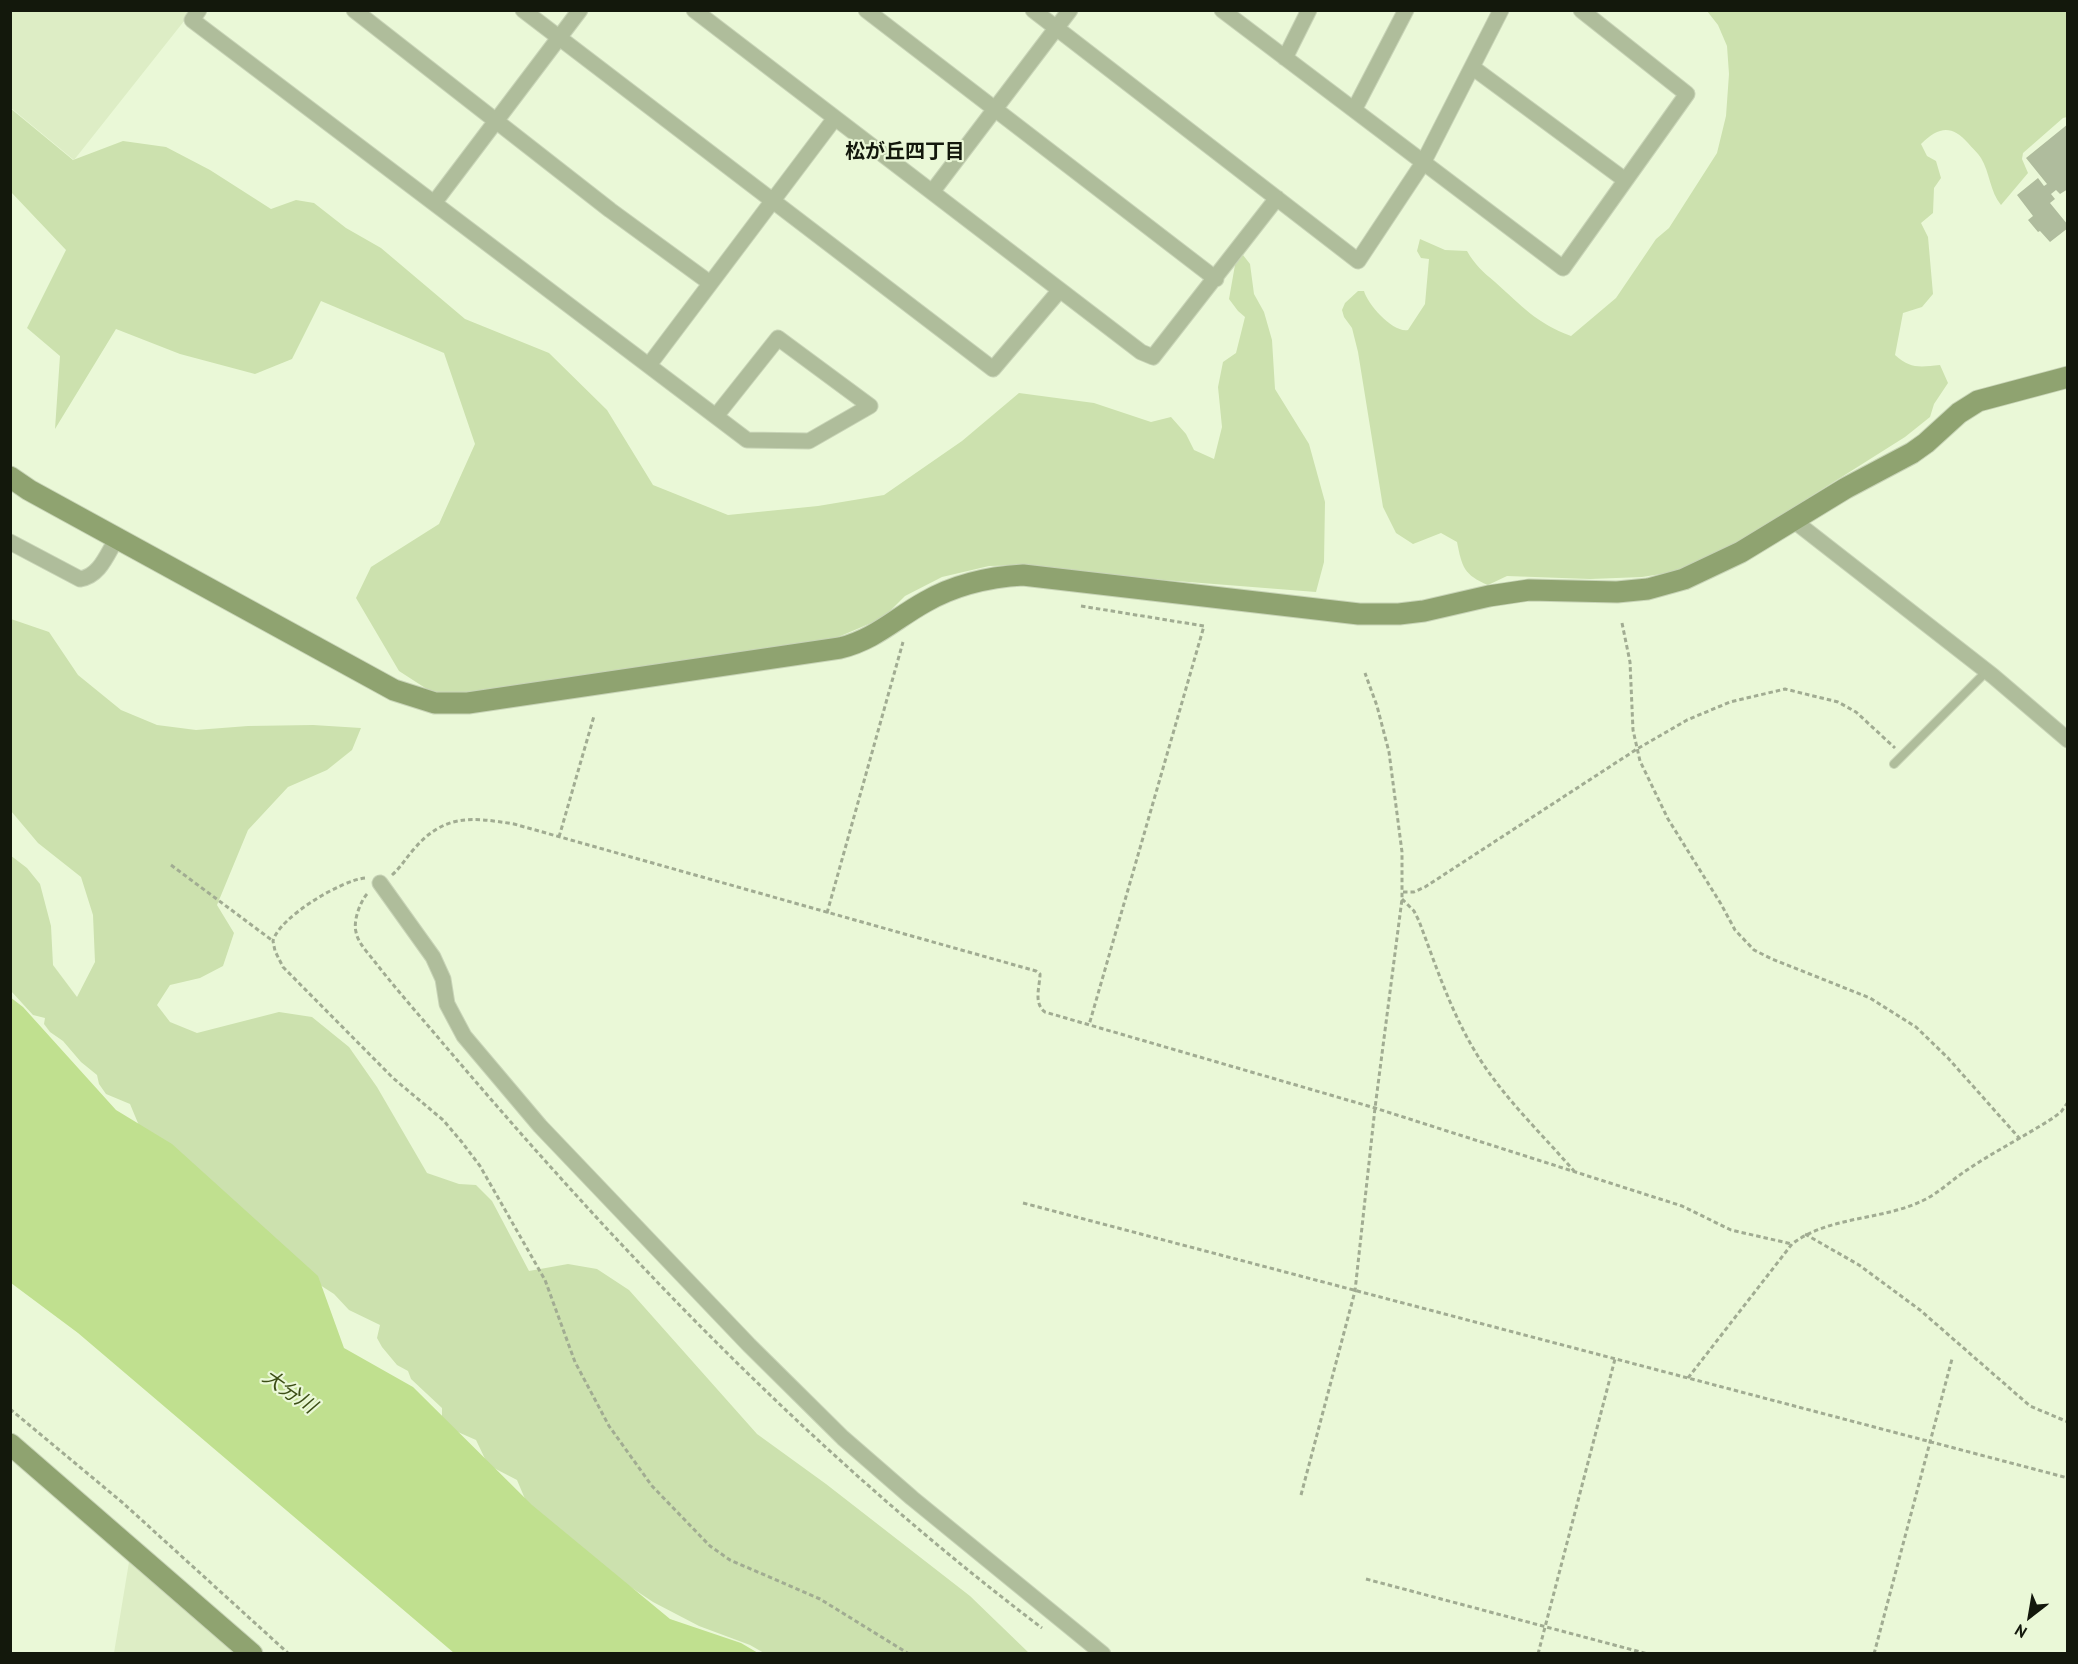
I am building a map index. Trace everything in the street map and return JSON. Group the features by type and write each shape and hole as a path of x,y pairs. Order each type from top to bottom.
{"street":[{"path":"199,10 192,20 747,440 809,441 870,406 778,338 716,416"},
{"path":"354,10 610,210 710,283"},
{"path":"523,10 993,369 1060,290"},
{"path":"434,203 580,10"},
{"path":"694,10 1141,352 1154,357 1277,198"},
{"path":"866,10 1216,279"},
{"path":"1033,10 1358,261 1423,163 1501,10"},
{"path":"932,192 1070,10"},
{"path":"1222,10 1563,268 1687,94 1598,16 1581,10"},
{"path":"1285,58 1309,10"},
{"path":"1354,110 1406,10"},
{"path":"1472,67 1625,180"},
{"path":"648,365 835,118"},
{"path":"10,477 29,490 394,690 419,700 451,704 840,648 872,637 924,602 947,591 977,581 1023,574 1359,614 1400,614 1424,611 1518,591 1559,589 1617,592 1648,589 1684,579 1719,563 1846,488 1920,448 1959,413 1978,400 2067,377"},
{"path":"1793,520 1987,671 2067,740"},
{"path":"10,543 80,579 90,577 96,572 117,538"},
{"path":"380,883 433,957 443,979 447,1004 464,1036 540,1126 749,1345 843,1438 912,1498 1103,1653"},
{"path":"10,1444 252,1653"}],"lane":[{"path":"1894,764 1987,671"}],"path":[{"path":"1081,606 1204,626 1089,1025"},
{"path":"1622,623 1630,662 1636,749 1647,779 1668,819 1735,930 1754,950 1870,998 1916,1027 1948,1058 2020,1139"},
{"path":"827,913 903,642"},
{"path":"1301,1495 1355,1291 1375,1108 1402,899 1402,852 1389,752 1377,706 1365,673"},
{"path":"1402,892 1414,892 1425,887 1636,749 1705,712 1730,702 1785,689 1846,705 1903,755"},
{"path":"559,837 594,716"},
{"path":"1043,1629 971,1574 881,1498 771,1397 677,1304 474,1080 389,980 357,936 355,930 358,911 364,897 399,868 425,837 451,821 467,818 514,824 1036,971 1040,974 1038,1003 1042,1010 1375,1108 1682,1206 1731,1230 1792,1244"},
{"path":"171,865 273,940"},
{"path":"380,883 366,878 346,882 289,919 277,931 273,940 275,951 284,967 393,1078 443,1120 480,1166 546,1280 575,1362 609,1426 652,1486 710,1546 730,1560 820,1599 909,1653"},
{"path":"1402,899 1414,911 1419,921 1461,1026 1477,1055 1498,1085 1574,1171"},
{"path":"1688,1378 1792,1244 1805,1234 1925,1200 1966,1170 2061,1112 2067,1102"},
{"path":"1023,1203 2067,1478"},
{"path":"1805,1234 1859,1265 1920,1310 2030,1406 2067,1422"},
{"path":"1538,1653 1615,1359"},
{"path":"1874,1653 1952,1359"},
{"path":"10,1409 123,1503 289,1653"},
{"path":"1366,1579 1648,1653"}],"shaded area":[{"path":"10,11 192,11 74,160 11,108"},
{"path":"1707,11 2067,11 2067,117 2023,153 2022,159 2028,173 2001,205 1994,194 1981,158 1962,137 1945,130 1934,134 1921,144 1927,156 1936,161 1941,178 1934,188 1933,213 1921,223 1928,237 1933,294 1922,307 1903,313 1895,355 1911,365 1940,365 1948,383 1934,404 1930,417 1905,437 1726,550 1680,571 1642,577 1590,579 1507,576 1488,585 1474,578 1465,569 1457,542 1441,533 1413,544 1396,533 1383,507 1358,352 1352,328 1342,310 1345,303 1358,291 1364,291 1370,303 1382,317 1395,327 1408,330 1425,304 1429,259 1421,258 1417,251 1420,239 1445,250 1467,251 1483,271 1530,313 1571,336 1616,298 1656,239 1669,228 1717,153 1726,116 1729,74 1727,46 1718,25"},
{"path":"10,108 73,160 123,141 166,147 210,170 271,209 296,200 314,203 346,228 381,248 465,319 549,353 607,410 653,485 728,515 818,506 884,495 962,441 1019,393 1094,403 1151,422 1171,417 1186,434 1194,450 1214,459 1222,427 1218,387 1223,362 1236,353 1245,317 1229,299 1235,265 1243,255 1250,264 1254,294 1264,312 1272,340 1275,389 1309,444 1325,502 1324,562 1316,592 1138,578 1032,565 989,566 942,577 905,596 883,618 831,640 516,691 433,693 399,671 356,598 371,567 439,524 475,444 444,353 321,301 292,359 255,374 180,354 116,329 55,429 60,356 27,328 66,250 11,192"},
{"path":"11,619 49,632 78,675 121,710 157,725 196,730 313,725 361,728 352,750 327,770 288,787 248,830 217,905 234,933 223,966 200,978 170,985 157,1005 170,1022 197,1033 279,1012 312,1017 349,1047 377,1087 427,1173 459,1184 476,1185 492,1201 529,1271 568,1264 597,1269 629,1290 757,1434 826,1484 970,1596 1029,1653 764,1653 750,1645 699,1626 653,1602 614,1576 528,1506 517,1480 488,1465 476,1440 451,1429 442,1421 442,1408 411,1379 408,1371 397,1365 382,1347 377,1338 380,1325 349,1310 334,1294 281,1260 140,1128 130,1104 106,1094 99,1084 97,1075 81,1062 63,1041 50,1032 44,1024 45,1018 33,1015 11,991 10,855 27,868 40,884 51,926 53,965 77,997 95,962 93,915 81,877 38,843 11,811"},
{"path":"129,1562 235,1653 114,1653"}],"water":[{"name":"大分川","path":"10,997 23,1007 116,1110 172,1144 318,1276 344,1348 413,1387 532,1505 670,1619 741,1643 758,1653 454,1653 78,1333 11,1283"}],"building":[{"path":"2068,124 2068,189 2060,194 2056,190 2051,194 2055,199 2050,203 2068,228 2050,242 2028,220 2033,216 2017,195 2038,178 2044,186 2047,184 2026,158"}],"district":[{"name":"松が丘四丁目","path":"905,152"}]}
